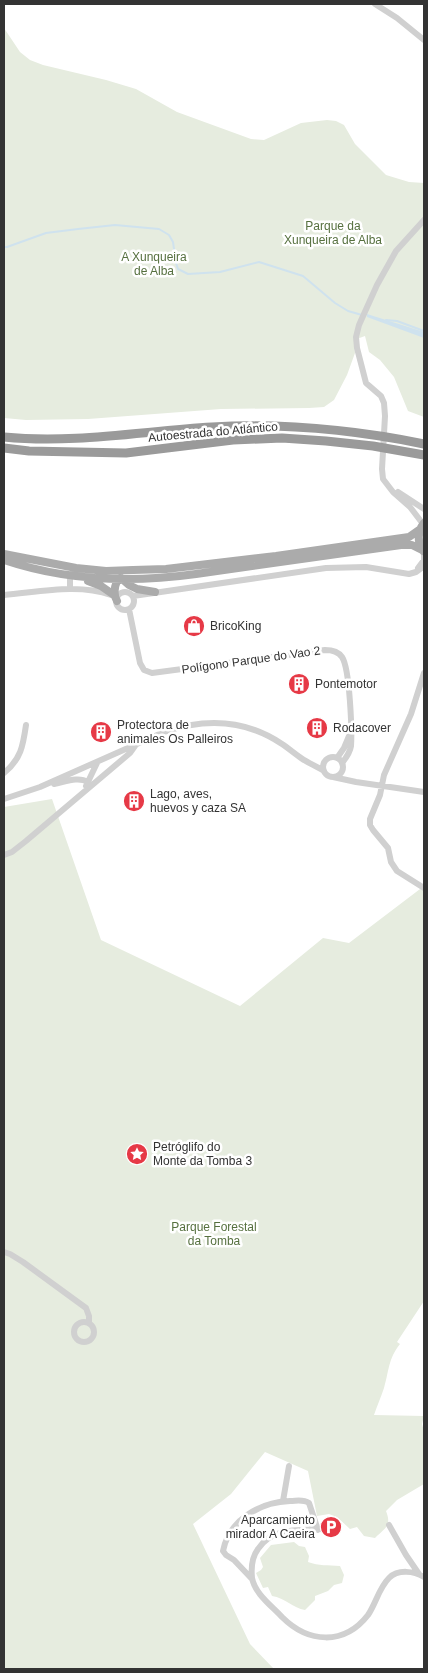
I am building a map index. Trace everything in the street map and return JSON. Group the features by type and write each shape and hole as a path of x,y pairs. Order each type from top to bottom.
{"highway":[{"name":"Autoestrada do Atlántico","path":"4,437 62,439 213,427 280,426 344,431 424,444"},
{"name":"Autoestrada do Atlántico","path":"4,448 29,451 126,453 233,440 282,438 364,445 424,455"}],"main road":[{"path":"4,554 76,568 106,570 150,569 267,558 409,537 422,526"},
{"path":"422,526 418,540 424,552"},
{"path":"4,560 39,570 123,579 177,577 401,545 412,545 424,552"},
{"path":"115,598 117,581 131,576 171,574 216,566 305,556 332,548"},
{"path":"49,563 63,571 101,586 115,598"},
{"path":"123,579 136,589 155,592"}],"street":[{"path":"375,4 398,18 424,40"},
{"path":"422,526 410,507 383,479 386,416 384,403 381,396 366,383 356,337 376,285 396,251 424,220"},
{"path":"387,484 424,509"},
{"path":"412,573 424,560 424,552"},
{"path":"115,598 123,593 128,593 132,596 326,568 366,567 404,574 416,572 424,566"},
{"path":"70,589 74,575"},
{"path":"4,596 70,589 96,591 115,598 121,609 129,609 133,605 132,596"},
{"name":"Polígono Parque do Vao 2","path":"129,609 140,663 144,670 152,673 325,650 335,651 342,657 347,668 350,703 350,733 339,761"},
{"path":"424,673 411,714 384,775 376,808 370,819 370,824 388,848 394,867 424,888"},
{"path":"4,800 40,787 182,726 217,722 237,725 266,735 329,776 424,792"},
{"path":"4,773 13,766 22,750 26,725"},
{"path":"4,855 26,842 130,753 137,744"},
{"path":"306,761 324,762 330,758 339,761 341,772 350,780"},
{"path":"324,762 324,771"},
{"path":"97,763 100,767 101,777"},
{"path":"84,792 97,763"},
{"path":"333,777 341,772"},
{"path":"40,787 75,780 88,782"},
{"path":"4,1252 23,1262 86,1308 89,1316 88,1322"},
{"path":"283,1501 288,1466"},
{"path":"318,1530 309,1503 302,1500 283,1501 260,1506 243,1517 225,1542 223,1551 252,1579 264,1598 288,1622 299,1630 322,1638 342,1635 360,1623 375,1604 390,1577 408,1571 422,1575"},
{"path":"389,1525 406,1554 422,1575"},
{"path":"252,1579 255,1553 262,1542 281,1532 331,1528"}],"green space":[{"name":"A Xunqueira de Alba","path":"4,28 20,52 30,60 136,89 177,112 251,139 264,140 301,123 327,120 336,121 344,125 355,144 386,175 409,182 424,183 424,417 408,411 394,377 380,360 369,352 365,336 354,340 355,353 347,375 334,400 324,407 221,409 88,419 26,420 4,418"},
{"name":"Parque Forestal da Tomba","path":"52,799 101,940 240,1006 323,938 349,943 424,886 424,1301 397,1342 400,1344 391,1360 384,1388 374,1415 424,1416 422,1424 424,1431 424,1484 397,1500 386,1511 388,1516 387,1526 375,1538 364,1536 357,1527 350,1529 337,1517 329,1514 317,1516 308,1471 265,1452 231,1494 193,1524 250,1644 274,1669 4,1669 4,807"},
{"path":"294,1542 299,1546 305,1547 309,1556 308,1562 340,1566 344,1575 342,1583 334,1585 328,1591 315,1596 315,1600 305,1610 272,1596 268,1587 263,1588 256,1573 263,1567 260,1558 271,1545"}],"water":[{"path":"367,314 424,332 424,338 367,317"}],"waterway":[{"path":"4,247 46,233 78,229 115,225 159,229 169,235 173,242 178,269 188,274 220,272 259,262 303,276 335,303 348,311 362,315"},
{"path":"386,320 397,321 424,331"}],"place":[{"name":"BricoKing","path":"194,626"},
{"name":"Pontemotor","path":"299,684"},
{"name":"Rodacover","path":"317,728"},
{"name":"Protectora de animales Os Palleiros","path":"101,732"},
{"name":"Lago, aves, huevos y caza SA","path":"134,801"},
{"name":"Petróglifo do Monte da Tomba 3","path":"137,1154"},
{"name":"Aparcamiento mirador A Caeira","path":"331,1527"}],"park label":[{"name":"Parque da Xunqueira de Alba","path":"333,233"}]}
